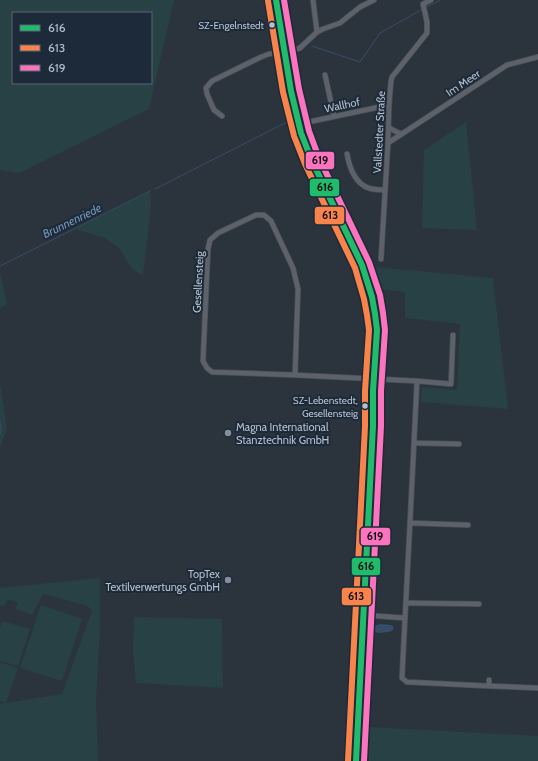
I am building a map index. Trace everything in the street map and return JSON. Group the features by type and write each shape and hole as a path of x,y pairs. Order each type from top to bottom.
{"main road":[{"path":"276,0 291,90 299,124 312,161 367,277 373,300 377,330 356,761"}],"street":[{"path":"313,0 317,32"},
{"path":"294,50 300,48 317,32 340,23 360,7 374,0"},
{"name":"Vallstedter Straße","path":"381,259 391,80 426,33 427,22 422,2 431,0"},
{"path":"222,116 214,110 206,88 212,82 261,57 269,54 284,52"},
{"name":"Im Meer","path":"388,143 507,65 538,57"},
{"path":"325,75 334,116"},
{"name":"Wallhof","path":"299,124 389,105"},
{"path":"389,128 401,134"},
{"path":"347,154 349,163 357,179 366,187 376,190 385,190"},
{"name":"Gesellensteig","path":"295,375 298,289 293,268 271,221 264,215 256,215 218,233 210,240 208,249 203,361 207,368 212,372 417,381 451,384 453,335"},
{"path":"417,381 402,678 407,682 489,683 538,688"},
{"path":"414,443 459,444"},
{"path":"410,523 468,525"},
{"path":"406,603 479,604"},
{"path":"363,615 405,618"}],"green space":[{"path":"0,0 174,0 149,109 19,173 0,170"},
{"path":"466,122 477,230 422,228 424,150"},
{"path":"150,191 151,207 143,275 133,270 119,248 105,238 75,229"},
{"path":"376,267 493,278 508,409 421,402 422,387 457,390 460,324 405,318 405,292 375,289"},
{"path":"0,272 7,304 0,308"},
{"path":"0,382 7,428 0,448"},
{"path":"100,578 100,630 96,700 98,761 0,761 0,704 5,703 0,701 0,662 18,668 6,703 62,694 92,611 88,606 43,594 32,615 16,609 18,602 7,599 5,606 0,605 0,588"},
{"path":"41,605 82,619 62,681 20,668"},
{"path":"134,617 222,619 223,688 136,683 133,650"},
{"path":"2,621 30,629 18,666 0,661 0,628"},
{"path":"370,727 538,736 538,761 367,761 368,732"}],"water":[{"path":"380,624 391,625 394,627 392,631 388,632 378,633 373,630 374,626"}],"waterway":[{"name":"Brunnenriede","path":"427,7 440,0"},
{"name":"Brunnenriede","path":"312,46 360,62 380,33 421,10"},
{"name":"Brunnenriede","path":"155,189 287,122"},
{"name":"Brunnenriede","path":"0,266 150,191"},
{"path":"0,421 0,434"}],"transit line":[{"name":"616","path":"276,0 291,91 301,133 312,161 362,265 372,297 377,330 356,761"},
{"name":"619","path":"284,0 299,89 309,131 319,158 369,262 380,295 385,330 364,761"},
{"name":"613","path":"268,1 283,92 294,136 305,164 355,268 364,299 369,330 348,761"}],"place":[{"name":"SZ-Engelnstedt","path":"272,25"},
{"name":"SZ-Lebenstedt, Gesellensteig","path":"365,406"},
{"name":"Magna International Stanztechnik GmbH","path":"228,433"},
{"name":"TopTex Textilverwertungs GmbH","path":"228,580"}]}
